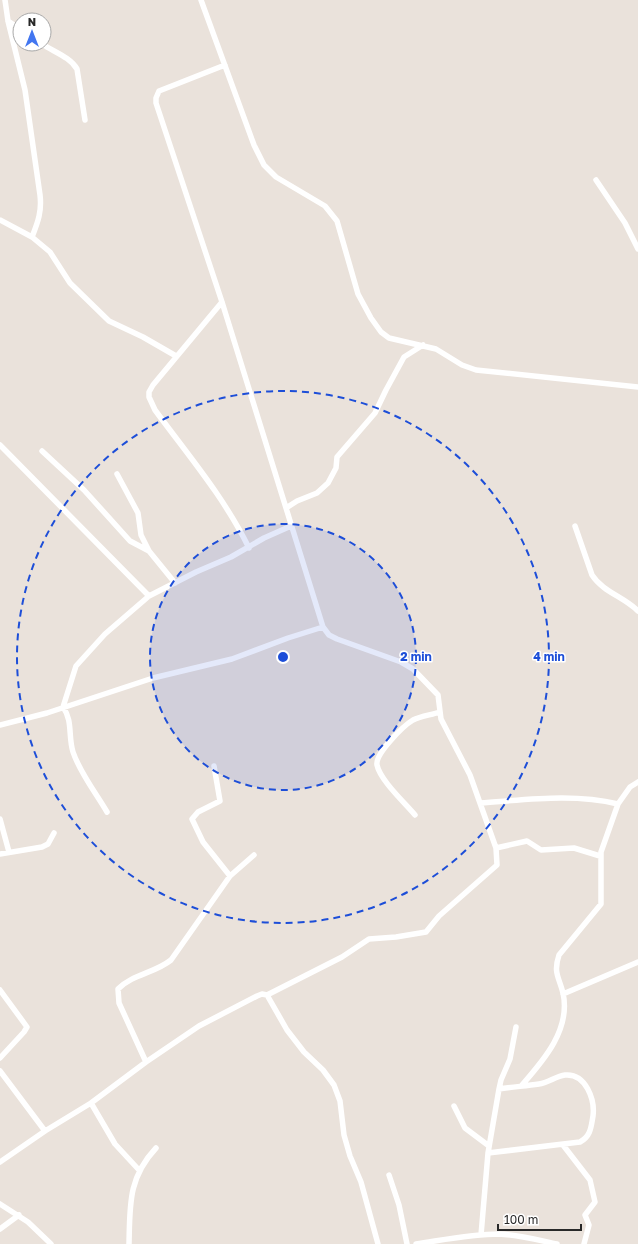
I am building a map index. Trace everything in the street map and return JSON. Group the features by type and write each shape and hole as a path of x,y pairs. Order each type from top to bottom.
{"street":[{"path":"5,0 8,21 24,90 40,195 41,208 39,219 32,237"},
{"path":"201,0 254,145 264,165 276,177 325,206 337,221 358,294 371,318 381,332 390,338 436,349 462,365 476,370 638,387"},
{"path":"8,21 12,24"},
{"path":"52,50 74,64 79,75 85,120"},
{"path":"0,1162 45,1131 91,1103 146,1062 200,1026 257,996 262,994 267,995 342,957 369,939 396,937 426,932 458,898 495,868 497,860 496,848 470,775 441,719 438,695 413,669 388,657 337,639 329,635 323,627 222,302 156,98 159,91 225,65"},
{"path":"596,180 625,223 638,249"},
{"path":"0,220 32,237 50,252 70,283 109,321 143,337 176,356"},
{"path":"222,302 153,384 149,392 149,397 154,410 212,486 241,531 249,548"},
{"path":"286,508 297,501 317,493 328,483 336,468 337,457 375,413 404,357 423,345"},
{"path":"0,445 149,596"},
{"path":"42,451 84,490 125,536 150,551"},
{"path":"116,474 138,513 141,535 150,551 174,583"},
{"path":"107,812 75,757 70,740 70,720 63,707 76,666 104,634 149,596 291,526"},
{"path":"575,526 592,575 596,581 638,611"},
{"path":"0,725 47,713 153,678 244,655 288,638 323,627"},
{"path":"415,815 380,773 377,760 380,753 406,724 419,718 440,712"},
{"path":"214,766 220,801 198,812 192,819 203,842 230,876"},
{"path":"522,1085 555,1041 562,1023 564,1008 563,994 556,973 556,964 559,955 601,904 600,856 618,804 630,787 638,782"},
{"path":"480,803 578,798 601,800 618,804"},
{"path":"0,819 9,852"},
{"path":"0,854 42,847 48,844 54,833"},
{"path":"496,848 527,841 541,850 574,848 600,856"},
{"path":"146,1062 119,1003 118,989 126,981 163,966 171,960 230,876 254,855"},
{"path":"563,994 638,962"},
{"path":"0,991 26,1027 24,1032 0,1058"},
{"path":"267,995 287,1030 304,1052 323,1070 334,1084 340,1101 344,1135 360,1182 378,1244"},
{"path":"481,1235 489,1146 501,1080 510,1059 516,1027"},
{"path":"0,1071 45,1131"},
{"path":"488,1153 563,1145 586,1139 590,1131 594,1108 593,1100 583,1082 565,1075 541,1084 522,1085 499,1089"},
{"path":"91,1103 115,1144 139,1170"},
{"path":"454,1106 465,1128 489,1146"},
{"path":"563,1145 593,1186 595,1202 585,1215 588,1225 584,1244"},
{"path":"129,1244 132,1198 139,1170 144,1161 156,1148"},
{"path":"390,1175 401,1213 407,1244"},
{"path":"0,1204 19,1215 51,1244"},
{"path":"0,1229 19,1215"},
{"path":"416,1244 499,1234 530,1241 557,1244"}]}
